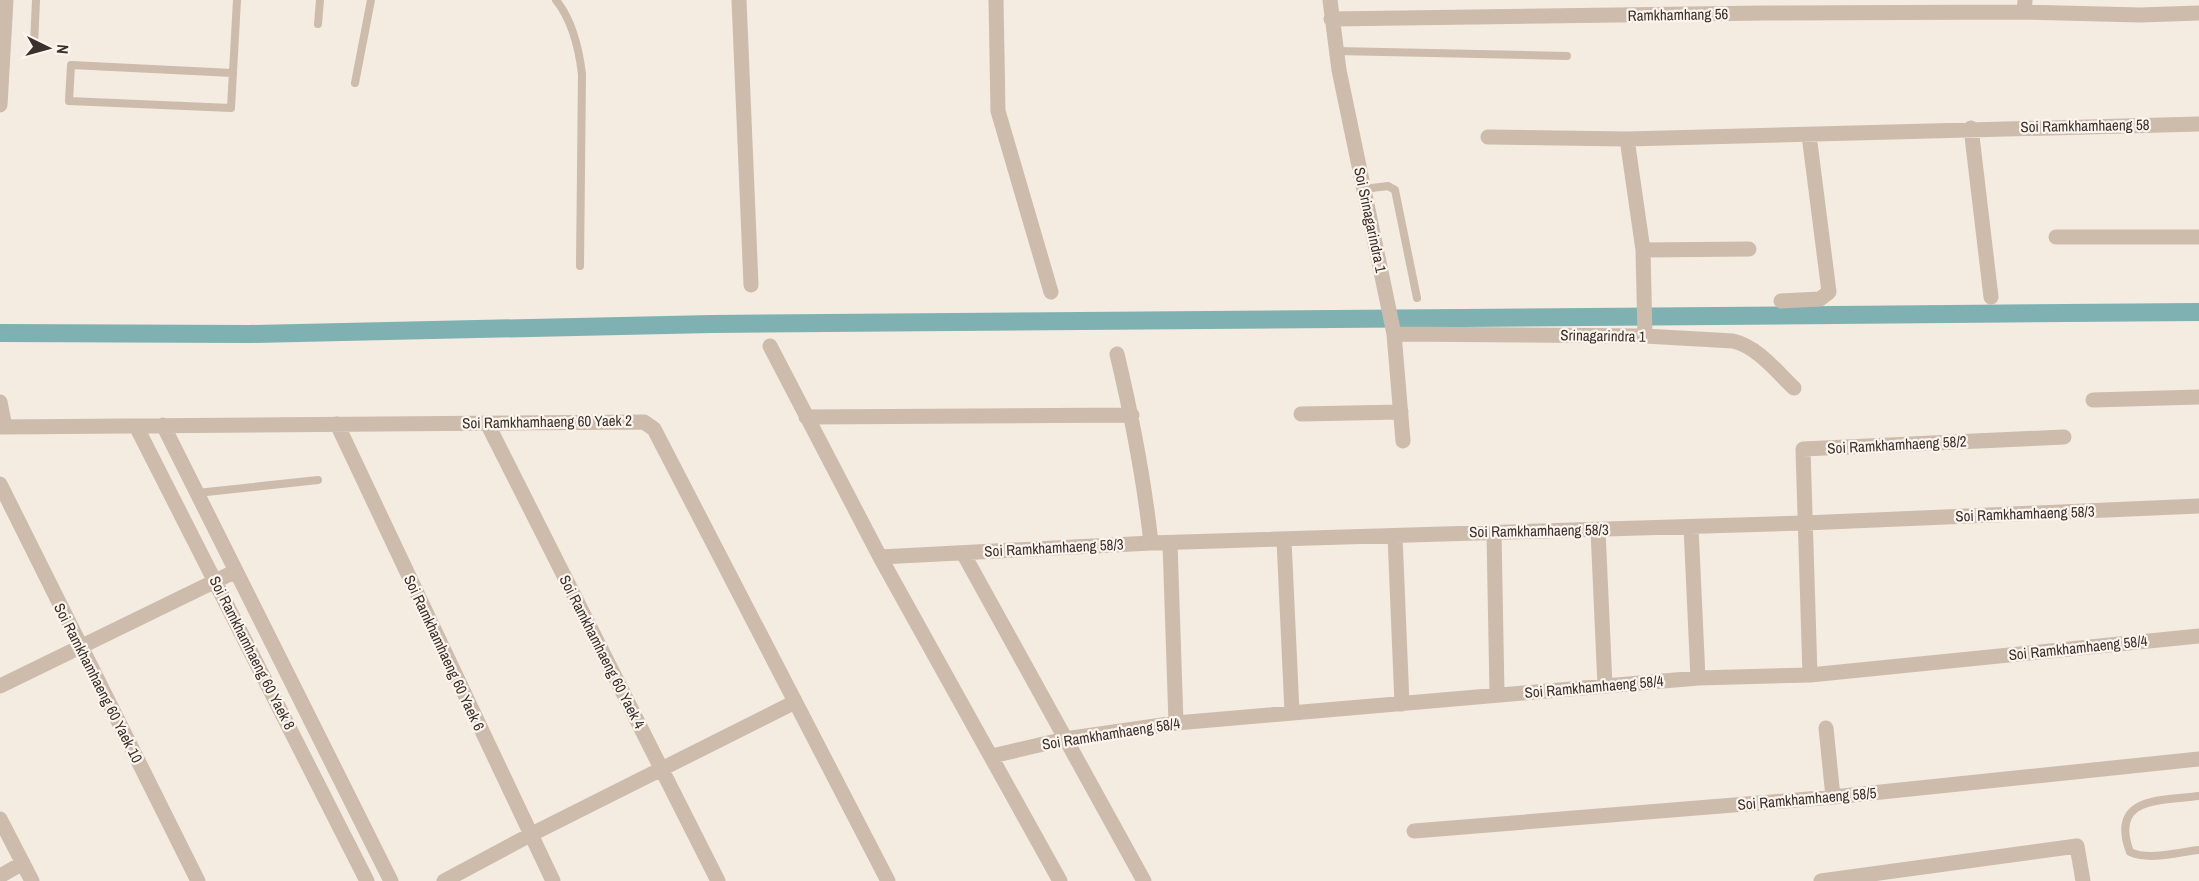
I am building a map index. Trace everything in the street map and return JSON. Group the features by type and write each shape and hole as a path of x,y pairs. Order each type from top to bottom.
{"street":[{"path":"0,105 2,27 6,0"},
{"path":"739,0 751,285"},
{"path":"996,0 998,111 1051,292"},
{"name":"Soi Srinagarindra 1","path":"1330,0 1336,51 1393,329 1403,441"},
{"name":"Ramkhamhang 56","path":"1332,19 1765,13 2024,6 2140,15 2199,13"},
{"name":"Soi Ramkhamhaeng 58","path":"1488,138 1627,139 1809,135 1971,128 2199,124"},
{"path":"1971,128 1991,297"},
{"path":"1781,301 1820,299 1829,292 1809,135"},
{"path":"1627,139 1643,250 1645,336"},
{"path":"2056,237 2199,237"},
{"path":"1643,250 1749,249"},
{"name":"Srinagarindra 1","path":"1393,329 1719,339 1745,344 1753,349 1794,388"},
{"path":"770,346 880,557 1060,881"},
{"path":"1117,354 1132,415 1146,494 1151,543"},
{"path":"2092,400 2199,397"},
{"path":"0,402 3,427"},
{"path":"1301,414 1401,412"},
{"path":"806,417 1132,415"},
{"name":"Soi Ramkhamhaeng 60 Yaek 2","path":"3,427 644,422 654,429 888,881"},
{"name":"Soi Ramkhamhaeng 60 Yaek 4","path":"487,423 718,881"},
{"name":"Soi Ramkhamhaeng 60 Yaek 6","path":"337,424 553,881"},
{"name":"Soi Ramkhamhaeng 60 Yaek 8","path":"136,426 367,881"},
{"name":"Soi Ramkhamhaeng 60 Yaek 8","path":"163,426 391,881"},
{"name":"Soi Ramkhamhaeng 58/2","path":"1805,523 1803,449 2064,437"},
{"name":"Soi Ramkhamhaeng 60 Yaek 10","path":"0,484 198,881"},
{"name":"Soi Ramkhamhaeng 58/3","path":"880,557 1151,543 1805,523 2199,506"},
{"path":"1805,523 1810,675"},
{"path":"1691,527 1698,678"},
{"path":"1598,530 1605,686"},
{"path":"1494,532 1497,695"},
{"path":"1395,536 1402,704"},
{"path":"1284,540 1292,712"},
{"path":"1170,543 1176,723"},
{"path":"963,553 1144,881"},
{"path":"0,686 236,571"},
{"name":"Soi Ramkhamhaeng 58/4","path":"992,756 1065,739 1176,723 1698,678 1810,675 2199,636"},
{"path":"444,881 795,702"},
{"path":"1826,728 1833,797"},
{"path":"298,745 318,735"},
{"name":"Soi Ramkhamhaeng 58/5","path":"1414,831 1833,797 2199,759"},
{"path":"1,823 32,881"},
{"path":"1821,881 2077,846 2083,881"},
{"path":"0,876 23,863"}],"lane":[{"path":"34,45 36,0"},
{"path":"233,74 71,65 69,101 231,108 233,74 237,0"},
{"path":"318,24 320,0"},
{"path":"355,83 371,0"},
{"path":"556,0 568,20 578,47 582,74 580,267"},
{"path":"1336,51 1567,56"},
{"path":"1364,189 1388,186 1395,190 1417,298"},
{"path":"197,493 318,480"},
{"path":"2199,796 2145,803 2134,809 2126,819 2125,838 2130,852 2136,855 2199,850"}],"waterway":[{"path":"0,333 250,334 712,324 2199,312"}]}
